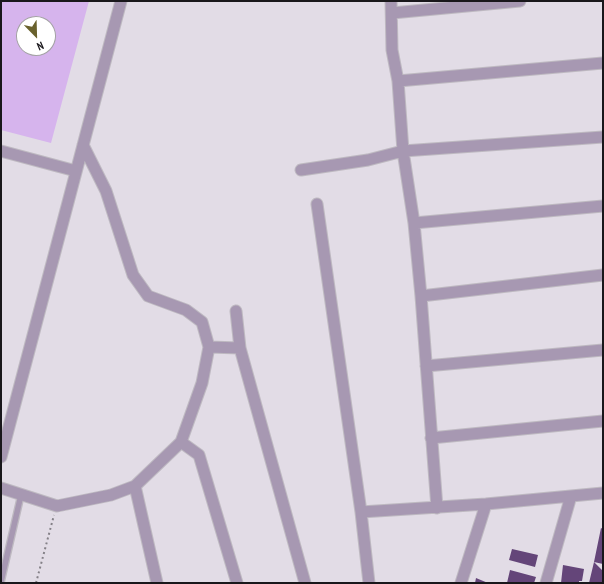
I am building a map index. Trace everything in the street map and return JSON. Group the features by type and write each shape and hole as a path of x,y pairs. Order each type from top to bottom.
{"street":[{"path":"1,457 121,1"},
{"path":"392,1 392,50 398,81 403,151 414,223 437,508"},
{"path":"392,13 520,1"},
{"path":"398,81 603,62"},
{"path":"301,170 368,160 403,151 603,137"},
{"path":"1,488 57,506 111,495 135,486 181,442 202,383 209,347 202,322 186,310 148,296 133,275 106,191 83,145"},
{"path":"1,151 76,171"},
{"path":"317,204 361,512 369,583"},
{"path":"414,223 603,206"},
{"path":"421,296 603,275"},
{"path":"236,311 240,348 305,583"},
{"path":"209,347 240,348"},
{"path":"426,366 603,350"},
{"path":"431,438 603,421"},
{"path":"181,442 200,455 237,583"},
{"path":"135,486 157,583"},
{"path":"361,512 437,508 603,493"},
{"path":"546,583 571,496"},
{"path":"461,583 486,504"}],"lane":[{"path":"1,582 21,495"}],"path":[{"path":"36,583 57,506"}],"shaded area":[{"path":"1,1 89,1 51,143 1,130"}],"building":[{"path":"601,528 603,529 603,564 594,562"},
{"path":"512,549 538,555 535,567 509,560"},
{"path":"594,562 603,571 603,583 589,583"},
{"path":"563,565 584,569 582,581 579,581 579,583 561,583"},
{"path":"510,570 536,577 534,583 507,583"},
{"path":"476,578 488,583 475,583"}]}
